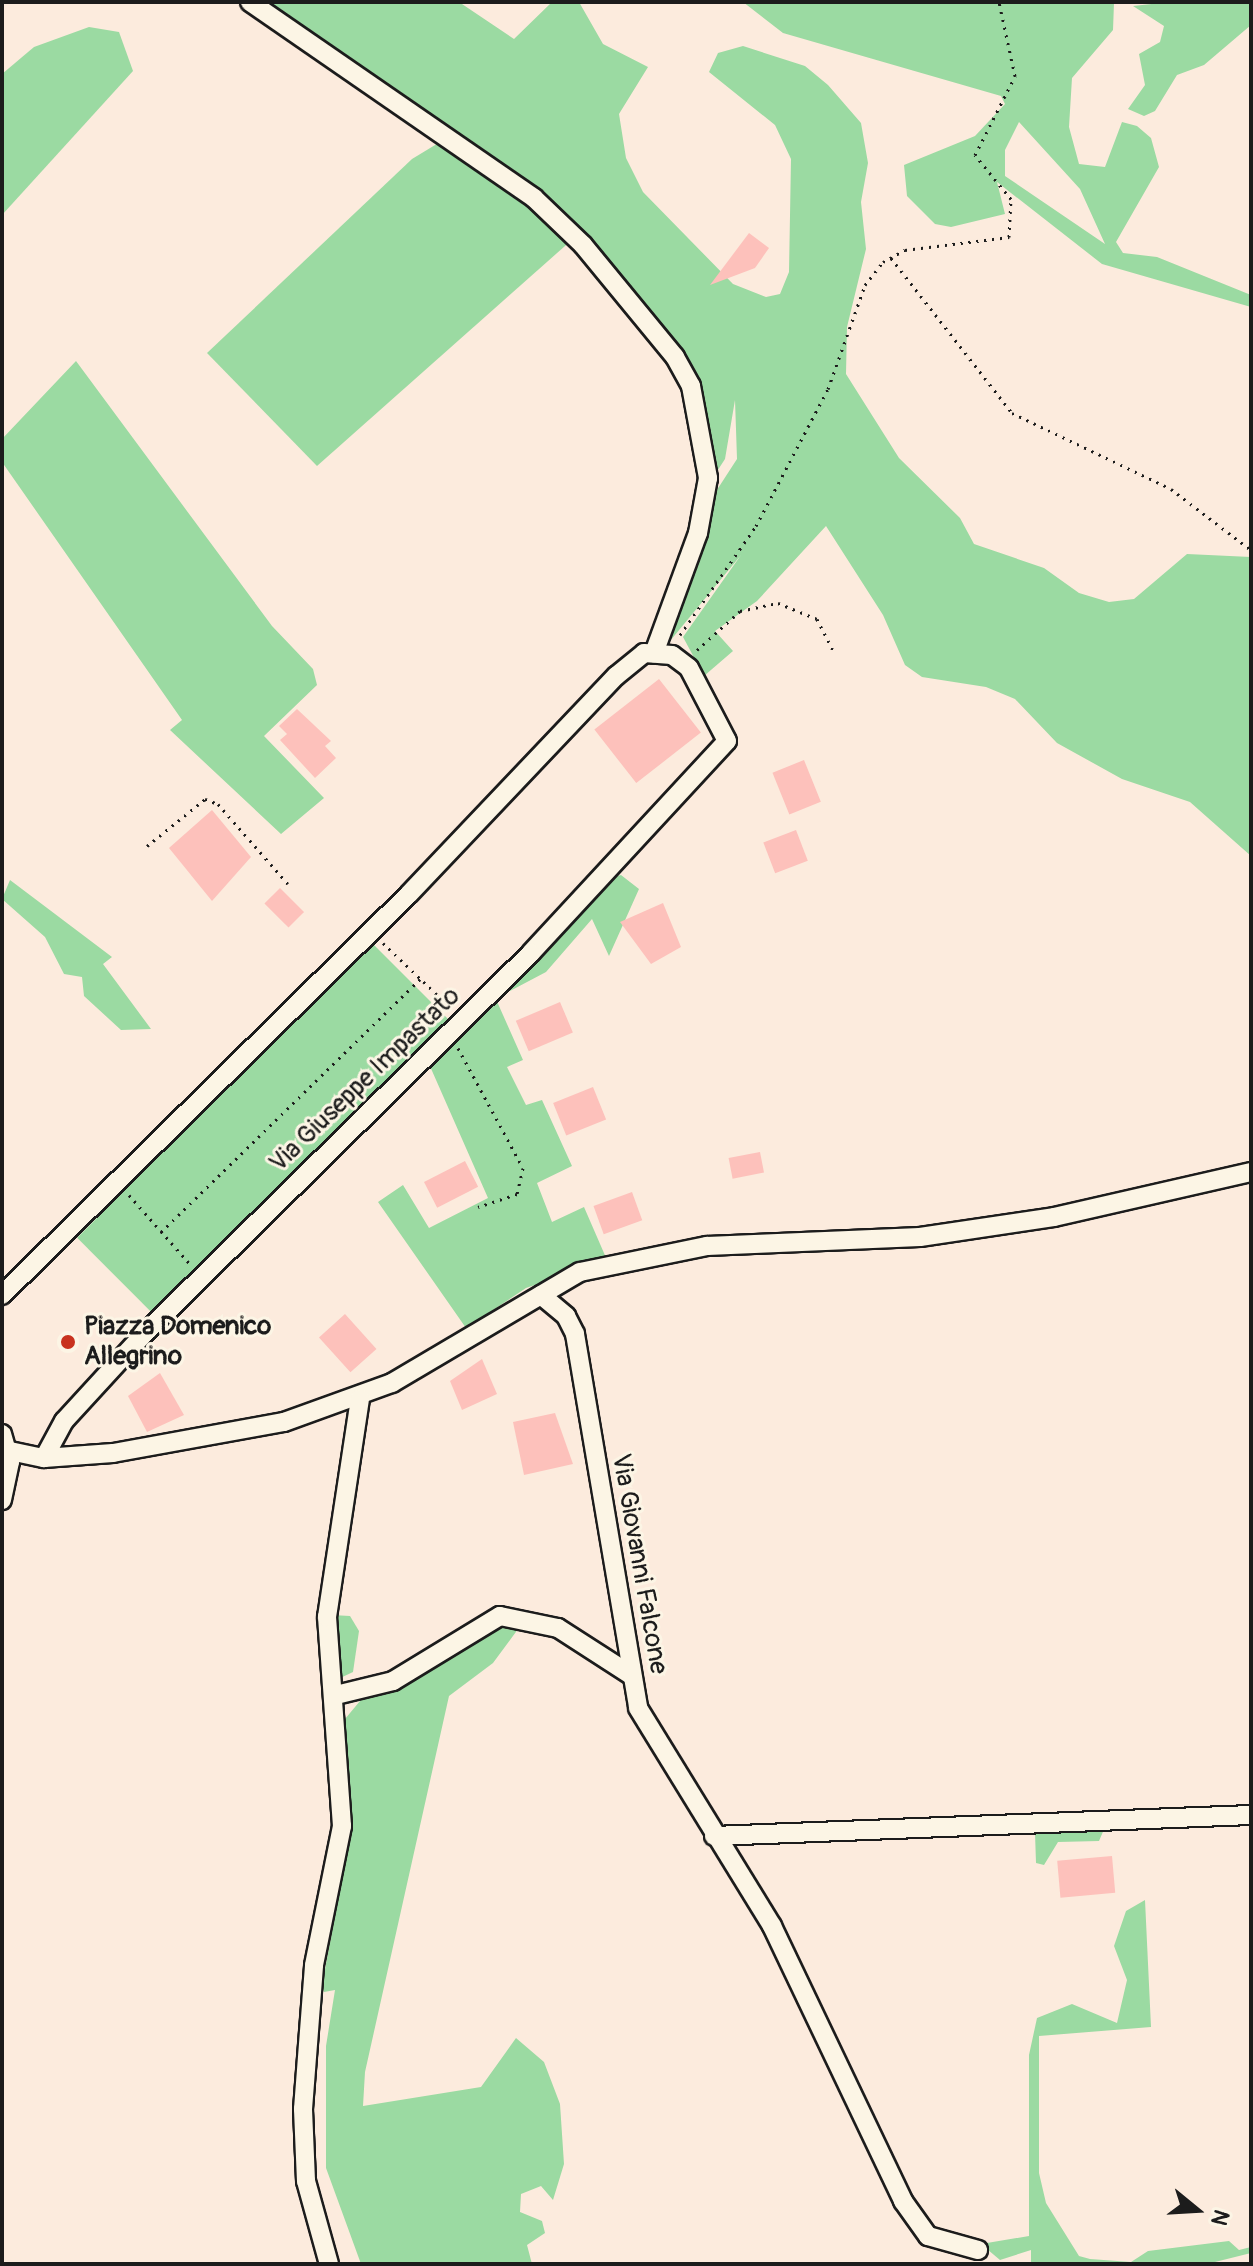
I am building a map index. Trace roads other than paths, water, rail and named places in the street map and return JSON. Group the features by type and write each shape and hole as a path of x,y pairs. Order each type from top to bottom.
{"street":[{"path":"2,1295 371,932 616,676 659,653 698,533 708,478 691,386 675,357 534,198 250,2"},
{"name":"Via Giuseppe Impastato","path":"44,1458 64,1421 200,1276 464,1021 727,741 682,663 659,653"},
{"path":"2,1500 6,1443 44,1458 202,1439 360,1398 580,1272 673,1251 920,1237 1054,1217 1251,1172"},
{"name":"Via Giovanni Falcone","path":"541,1295 566,1316 575,1334 638,1708 791,1963 903,2201 928,2236 978,2250"},
{"path":"329,2264 306,2181 303,2109 314,1965 342,1826 336,1695 327,1617 360,1398"},
{"path":"336,1695 393,1681 500,1616 558,1628 631,1675"},
{"path":"714,1836 1251,1815"}],"place":[{"name":"Piazza Domenico Allegrino","path":"68,1342"}]}
